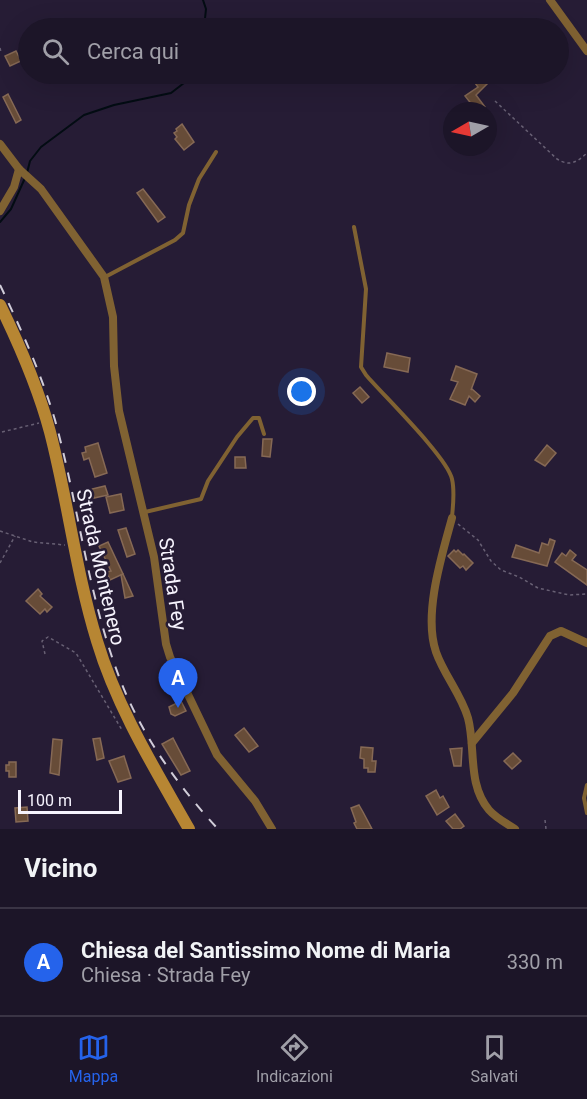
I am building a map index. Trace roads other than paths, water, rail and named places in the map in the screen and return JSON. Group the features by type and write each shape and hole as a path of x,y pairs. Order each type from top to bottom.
{"main road":[{"name":"Strada Montenero","path":"0,305 26,361 46,421 94,630 109,678 189,829"}],"street":[{"path":"550,0 563,18"},
{"path":"569,26 587,51"},
{"path":"0,144 66,222 104,277"},
{"path":"0,211 24,173"},
{"name":"Strada Fey","path":"104,277 113,317 114,366 119,411 154,556 164,637 170,657 217,755 255,801 272,829"},
{"path":"452,519 438,568 432,616 432,637 437,654 468,717 474,773 481,796 489,809 515,829"},
{"path":"472,743 513,693 550,636 561,632 587,643"}],"lane":[{"path":"104,277 175,240 183,233 189,205 199,179 216,152"},
{"path":"354,227 367,297 361,367 450,472 454,492 452,519"},
{"path":"144,512 201,499 207,481 253,418 259,418 264,434"},
{"path":"587,785 584,798 587,813"}],"waterway":[{"path":"203,0 206,9 205,18"},
{"path":"27,173 30,161 41,147 84,115 114,105 171,93 183,84"},
{"path":"0,222 11,209 25,178"}],"railway":[{"path":"0,285 30,351 55,420 94,593 113,661 126,694 144,731 166,765 218,829"}],"place":[{"name":"Chiesa del Santissimo Nome di Maria","path":"178,708"}]}
